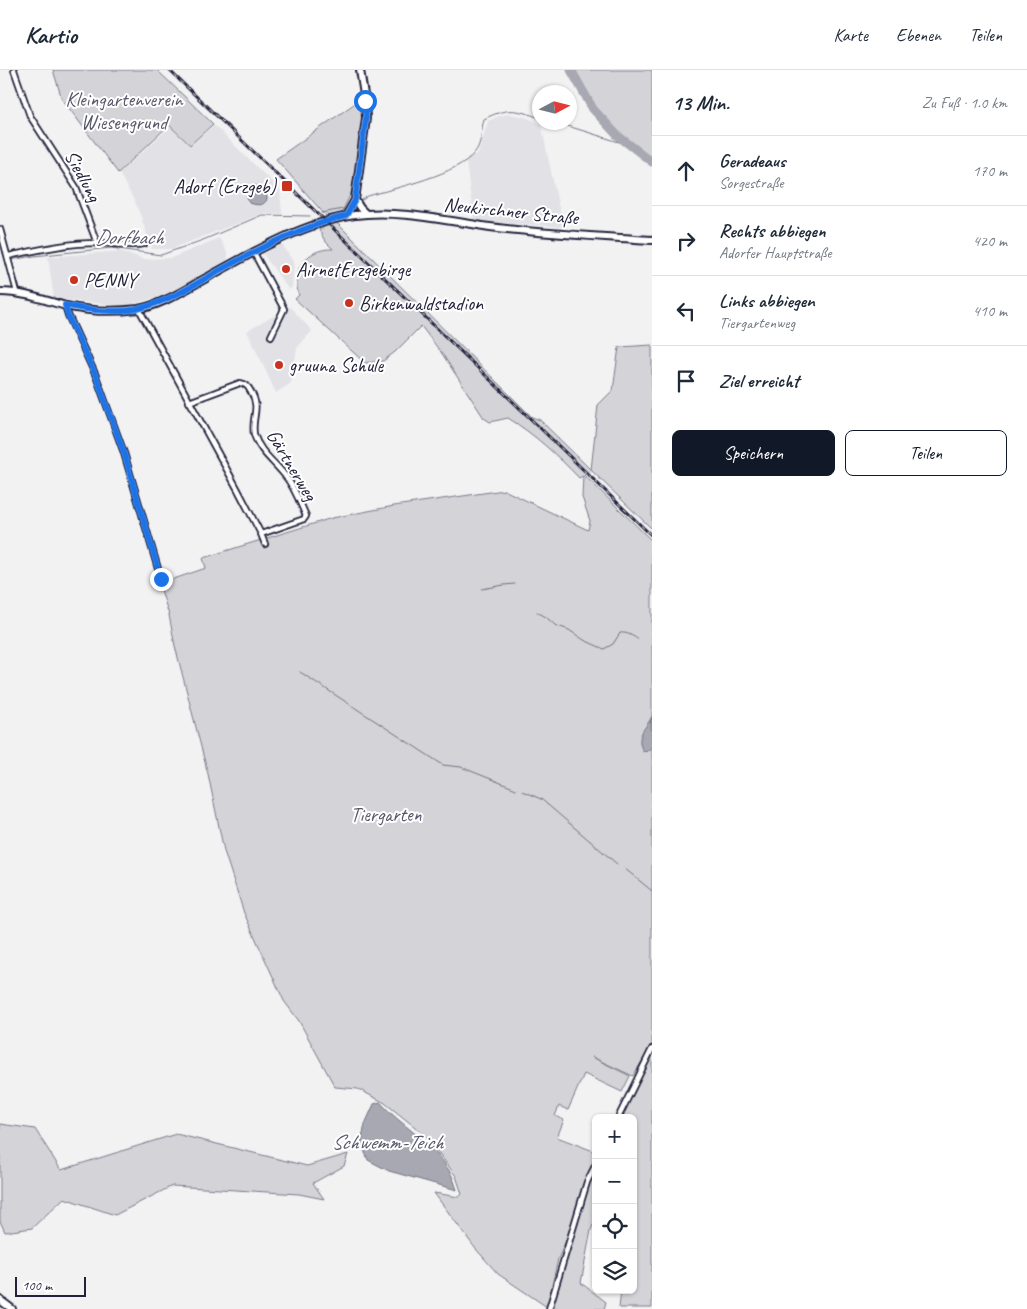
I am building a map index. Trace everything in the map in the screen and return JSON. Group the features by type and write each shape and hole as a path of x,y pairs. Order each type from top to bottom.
{"street":[{"name":"Siedlung","path":"14,70 30,116 76,187 97,243"},
{"path":"346,216 355,200 366,118 360,70"},
{"path":"355,200 366,214"},
{"name":"Neukirchner Straße","path":"0,292 17,292 65,305 96,310 139,309 164,300 254,253 313,226 346,216 366,214 424,217 516,229 652,240"},
{"path":"0,229 17,292"},
{"path":"8,256 50,247 97,243 135,246 144,244"},
{"path":"254,253 284,309 271,336"},
{"path":"65,305 68,316 96,376 121,445 161,579 164,583"},
{"path":"139,309 265,544"},
{"name":"Gärtnerweg","path":"189,402 240,382 247,385 251,391 256,404 254,433 267,457 286,477 306,516 304,519 261,534"},
{"path":"620,1114 652,1049"},
{"path":"549,1309 587,1182 592,1172"},
{"path":"0,1300 12,1309"}],"shaded area":[{"path":"510,114 525,117 532,120 532,130 542,130 563,227 474,221 466,163 467,157 478,154 488,121"},
{"path":"214,125 280,190 282,214 264,213 171,249 152,249 137,206 119,173 170,127 190,146"},
{"path":"219,238 228,254 227,263 221,268 167,295 124,306 54,299 48,257 120,251 144,259 172,258"},
{"path":"282,244 294,263 292,287 289,290 263,254"},
{"name":"gruuna Schule","path":"290,307 312,331 297,348 291,383 276,393 247,331"}],"green space":[{"name":"Kleingartenverein Wiesengrund","path":"53,70 157,70 213,124 190,145 169,125 118,173 62,99"},
{"path":"573,70 652,70 652,161 618,134 594,108"},
{"path":"361,99 364,114 351,193 341,214 326,216 276,159"},
{"name":"Tiergarten","path":"335,221 532,417 540,420 591,470 598,405 613,390 619,347 652,345 652,529 592,471 584,475 652,541 652,1045 633,1076 592,1057 630,1076 622,1092 584,1074 568,1110 559,1106 555,1116 564,1120 557,1137 592,1150 592,1165 558,1259 547,1307 498,1274 475,1248 434,1193 459,1197 462,1194 456,1176 425,1135 385,1103 358,1089 335,1087 299,1021 284,1001 244,913 224,851 208,774 175,646 169,615 159,584 206,568 203,558 332,518 394,506 504,490 588,530 590,521 582,497 583,476 579,478 545,445 508,418 490,422 484,418 443,355 421,326 395,352 383,361 365,363 295,299 299,295 297,277 303,262 315,252 333,249 325,241 319,230"},
{"path":"652,1049 652,1308 619,1308 621,1294 637,1294 637,1114 619,1114"},
{"path":"0,1124 35,1129 61,1170 176,1134 307,1166 348,1154 344,1166 313,1183 324,1199 299,1194 172,1186 115,1215 64,1198 32,1228 5,1232 0,1221"},
{"path":"592,1171 592,1228 581,1283 592,1291 592,1294 595,1294 606,1302 604,1309 551,1309"}],"water":[{"path":"253,185 261,187 265,191 267,196 266,202 257,205 249,203 247,193"},
{"path":"652,716 652,746 649,750 643,751 640,740 642,732"},
{"name":"Schwemm-Teich","path":"380,1102 435,1152 450,1172 457,1190 389,1171 368,1160 361,1143 365,1124 374,1104"}],"waterway":[{"path":"571,70 593,109 617,135 652,162"},
{"name":"Dorfbach","path":"362,200 368,196 426,179 467,160 479,145 484,119 492,115 506,111 518,111 532,116"},
{"name":"Dorfbach","path":"577,129 627,143"},
{"name":"Dorfbach","path":"322,213 343,209"},
{"name":"Dorfbach","path":"10,260 111,248 161,255 203,240 262,215 310,216"},
{"path":"482,589 515,584"},
{"path":"537,612 555,625 569,630 584,640 604,649 613,644 620,633 628,634 639,640"},
{"path":"300,672 443,765 461,767 516,789"},
{"path":"650,723 652,719"},
{"path":"522,791 541,799 617,864"},
{"path":"624,868 652,891"}],"railway":[{"path":"169,70 652,536"}],"place":[{"name":"Adorf (Erzgeb)","path":"287,186"},
{"name":"AirnetErzgebirge","path":"286,269"},
{"name":"PENNY","path":"74,280"},
{"name":"Birkenwaldstadion","path":"349,303"},
{"name":"gruuna Schule","path":"279,365"}],"route":[{"path":"161,579 124,453 96,376 68,316 65,305 96,310 139,309 164,300 282,239 346,216 355,200 366,118 365,101"}]}
